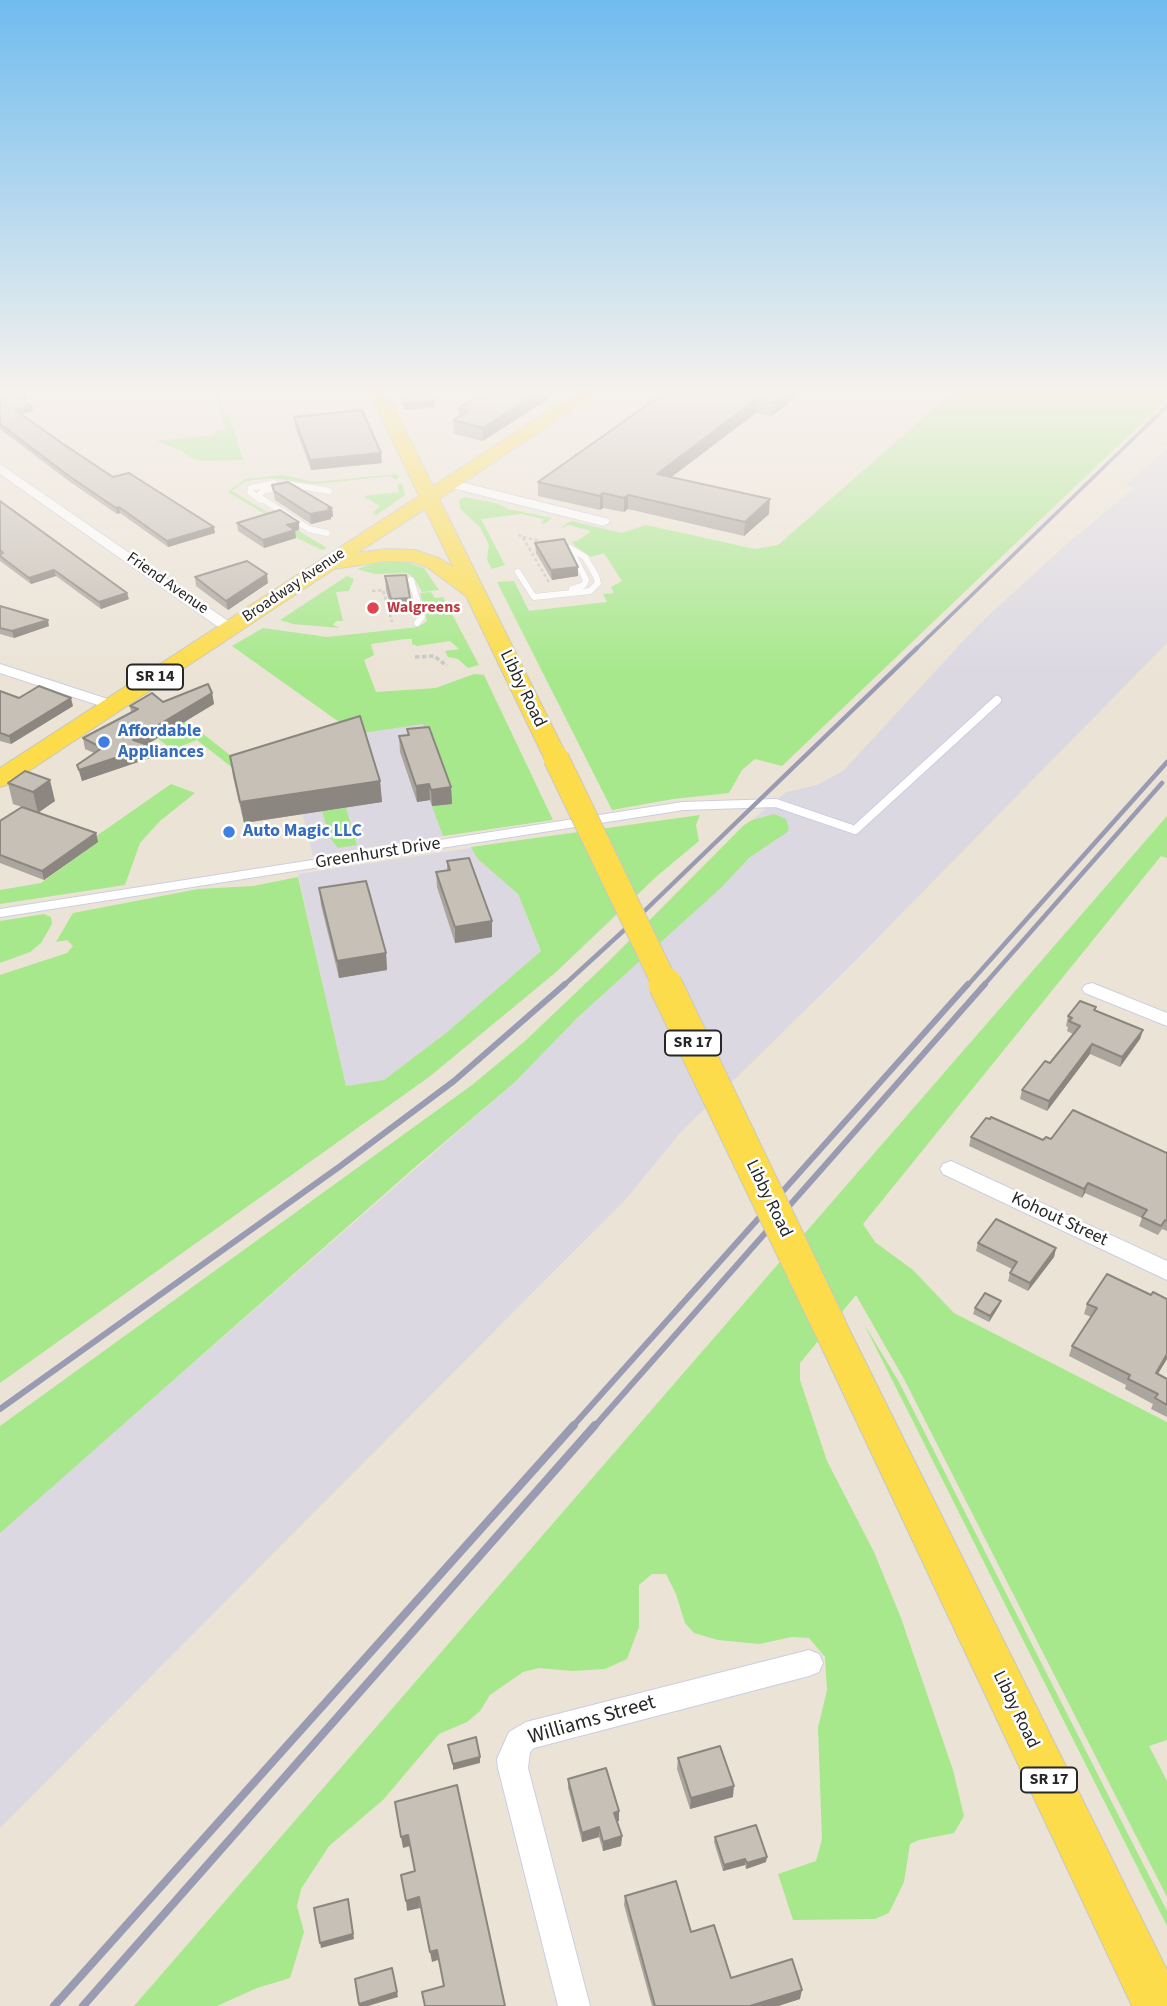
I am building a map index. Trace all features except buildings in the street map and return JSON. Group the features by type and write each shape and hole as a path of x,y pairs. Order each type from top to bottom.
{"main road":[{"name":"Libby Road","path":"424,487 1158,2006"},
{"name":"Broadway Avenue","path":"0,779 448,487"},
{"path":"326,565 386,555 415,556 434,563 476,596"}],"street":[{"name":"Friend Avenue","path":"27,487 229,628"},
{"path":"462,487 604,522"},
{"path":"0,668 113,705"},
{"path":"1091,989 1167,1020"},
{"name":"Kohout Street","path":"951,1169 1167,1271"},
{"name":"Williams Street","path":"574,2006 513,1768 512,1759 519,1742 526,1736 809,1663"}],"lane":[{"path":"278,487 262,491 259,495 261,500 309,529 327,533"},
{"path":"303,487 329,491"},
{"path":"518,572 530,594 540,598 578,594 597,586 598,579 585,557 570,548 586,582 579,588 530,594"},
{"path":"411,580 422,617 417,623"},
{"name":"Greenhurst Drive","path":"0,913 652,810 706,804 776,803 855,830 997,701"}],"path":[{"path":"553,544 520,536 554,591"},
{"path":"531,552 544,551"},
{"path":"372,591 395,589"},
{"path":"383,590 392,622"},
{"path":"415,657 434,656 447,666"}],"shaded area":[{"path":"1131,487 1167,487 1167,643 852,964 680,1133 626,1199 0,1828 0,1532 515,1082 578,1017 722,887 749,858 779,838 767,815 752,820 786,792 817,785 843,771 979,624 1134,488"},
{"path":"423,724 463,833 313,856 288,757 363,731"},
{"path":"497,844 541,951 446,1033 384,1080 346,1086 298,874"}],"green space":[{"path":"238,487 232,491 327,548 322,550 299,539 288,532 290,529 228,492"},
{"path":"397,487 403,487 405,495 377,515 373,512 380,506 363,496 399,492"},
{"path":"845,487 1075,487 782,766 755,759 742,770 729,793 673,799 612,810 497,582 514,581 529,611 607,602 603,594 614,593 611,587 622,581 604,553 591,557 575,546 572,542 591,531 569,525 560,528 571,521 622,533 646,525 755,549 778,545"},
{"path":"464,497 552,518 544,524 541,523 544,519 521,514 481,519 505,565 492,569 487,560 489,545 480,527 460,509 459,500"},
{"path":"400,560 424,568 439,590 422,592 414,578 407,573 375,574 357,569 380,561"},
{"path":"347,576 354,579 349,591 336,592 343,621 336,621 333,625 340,628 293,624 280,620"},
{"path":"431,592 435,598 443,597 479,665 468,668 458,659 448,657 445,651 459,649 450,641 417,646 412,644 412,639 371,644 374,655 364,660 376,692 436,688 474,674 484,675 553,820 443,836 432,806 452,803 423,724 356,734 232,646 263,628 327,637 418,627 427,621 420,593"},
{"path":"174,711 249,770 239,773 197,740 179,747 169,747 148,731 161,736 168,731"},
{"path":"171,784 195,793 160,821 140,843 125,885 0,904 0,890 41,883 98,842 92,839"},
{"path":"346,808 357,845 338,848 330,838 322,811"},
{"path":"774,814 786,819 789,829 786,833 749,858 722,887 578,1017 515,1082 0,1533 0,1426 472,1085 525,1041 607,963 744,825"},
{"path":"700,815 696,825 699,841 657,876 555,973 429,1077 0,1383 0,975 67,953 73,946 67,940 56,942 73,913 198,889 253,886 298,877 346,1086 384,1080 446,1033 541,951 518,894 477,858 471,847"},
{"path":"1167,816 1167,858 1161,856 863,1224 875,1242 913,1270 954,1313 1167,1422 1167,1740 1149,1746 1167,1781 1167,1897 904,1379 856,1295 800,1363 800,1380 827,1461 874,1552 901,1618 953,1770 964,1816 954,1833 910,1844 904,1882 889,1913 875,1919 793,1920 778,1874 816,1861 822,1839 818,1728 827,1690 825,1657 809,1638 792,1637 759,1644 718,1640 694,1633 685,1623 666,1574 652,1574 639,1585 639,1627 627,1659 605,1669 572,1671 539,1668 523,1672 490,1695 480,1711 467,1722 439,1734 383,1800 329,1846 301,1889 297,1906 304,1932 290,1978 257,1988 217,2006 134,2006"},
{"path":"44,914 51,917 52,924 41,943 30,952 0,963 0,921"},
{"path":"864,1324 899,1382 1167,1911 1167,1926"}],"railway":[{"path":"915,650 1084,487"},
{"path":"563,986 917,648"},
{"path":"967,986 1167,762"},
{"path":"983,986 1162,783"},
{"path":"0,1409 339,1167 454,1081 565,984"},
{"path":"572,1427 968,984"},
{"path":"594,1427 985,984"},
{"path":"54,2006 574,1425"},
{"path":"83,2006 595,1425"}],"place":[{"name":"Walgreens","path":"373,608"},
{"name":"Affordable Appliances","path":"104,742"},
{"name":"Auto Magic LLC","path":"229,832"}]}
